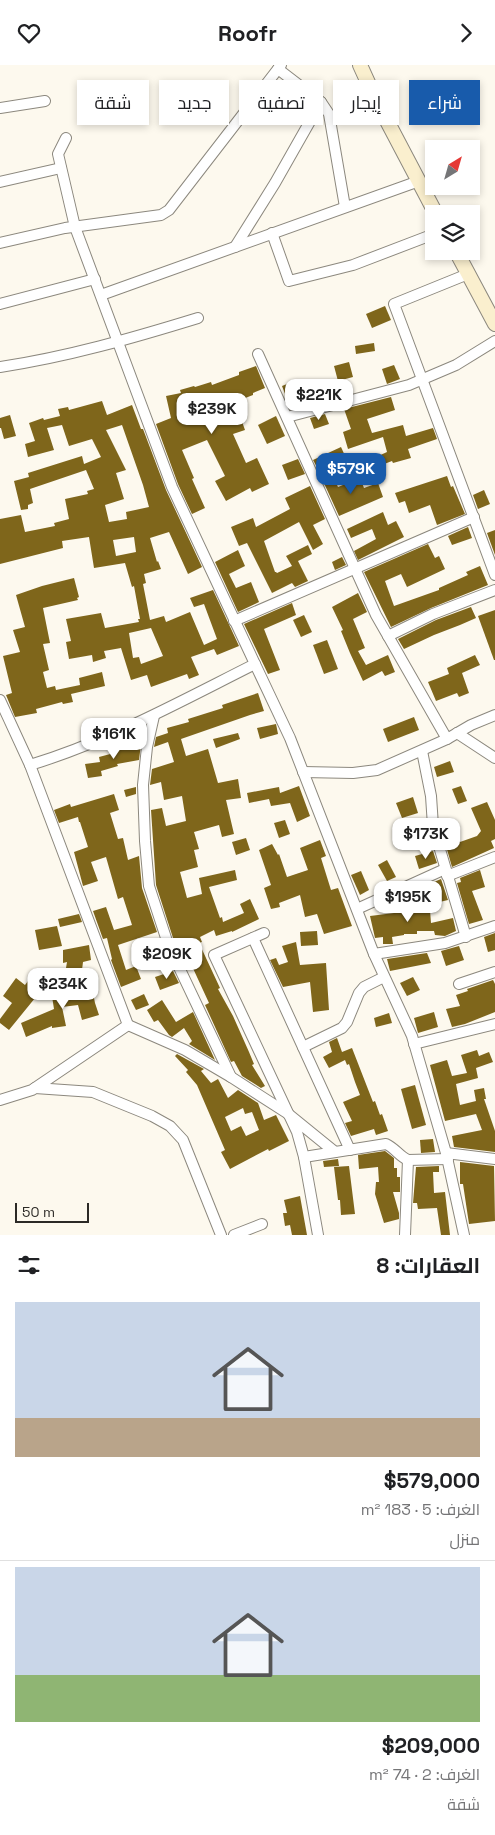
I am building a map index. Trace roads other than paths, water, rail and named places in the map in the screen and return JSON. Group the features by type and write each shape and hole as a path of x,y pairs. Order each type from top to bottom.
{"street":[{"path":"360,65 431,205"},
{"path":"0,243 76,227 161,215 169,210 280,67 295,80"},
{"path":"0,108 45,101"},
{"path":"323,105 329,114 345,207"},
{"path":"235,247 308,125"},
{"path":"66,138 58,154 76,227 172,487 290,738 374,954 414,1044 447,1156 464,1235"},
{"path":"0,182 61,168"},
{"path":"101,295 419,181"},
{"path":"272,233 289,281 354,265 425,237"},
{"path":"461,260 495,324"},
{"path":"468,274 394,303 495,575"},
{"path":"0,304 95,279"},
{"path":"0,367 118,342 198,318"},
{"path":"287,417 409,385 456,365 495,341"},
{"path":"258,354 354,569 388,636 447,739"},
{"path":"234,621 474,517"},
{"path":"388,636 432,614 495,590"},
{"path":"30,765 64,755 154,716 255,664"},
{"path":"0,700 30,765 128,1025 185,1050 231,1077 287,1113 335,1152"},
{"path":"303,773 353,773 377,770 422,751 495,715"},
{"path":"154,716 145,755 143,785 144,833 149,886 168,944 231,1077"},
{"path":"457,733 495,758"},
{"path":"422,751 430,795 432,826 466,937"},
{"path":"357,909 446,872 495,857"},
{"path":"374,954 445,943 495,925"},
{"path":"264,933 214,955 297,1132 304,1157 318,1235"},
{"path":"253,938 350,1150"},
{"path":"459,984 495,972"},
{"path":"303,1047 342,1029 347,1022 359,993 364,987 384,977"},
{"path":"414,1044 495,1024"},
{"path":"0,1100 35,1088 128,1025"},
{"path":"35,1088 93,1092 152,1116 170,1126 183,1140 221,1235"},
{"path":"304,1157 386,1144 392,1146 403,1158 408,1160 447,1156 495,1159"},
{"path":"405,1235 408,1160"},
{"path":"234,1235 262,1224"}]}
